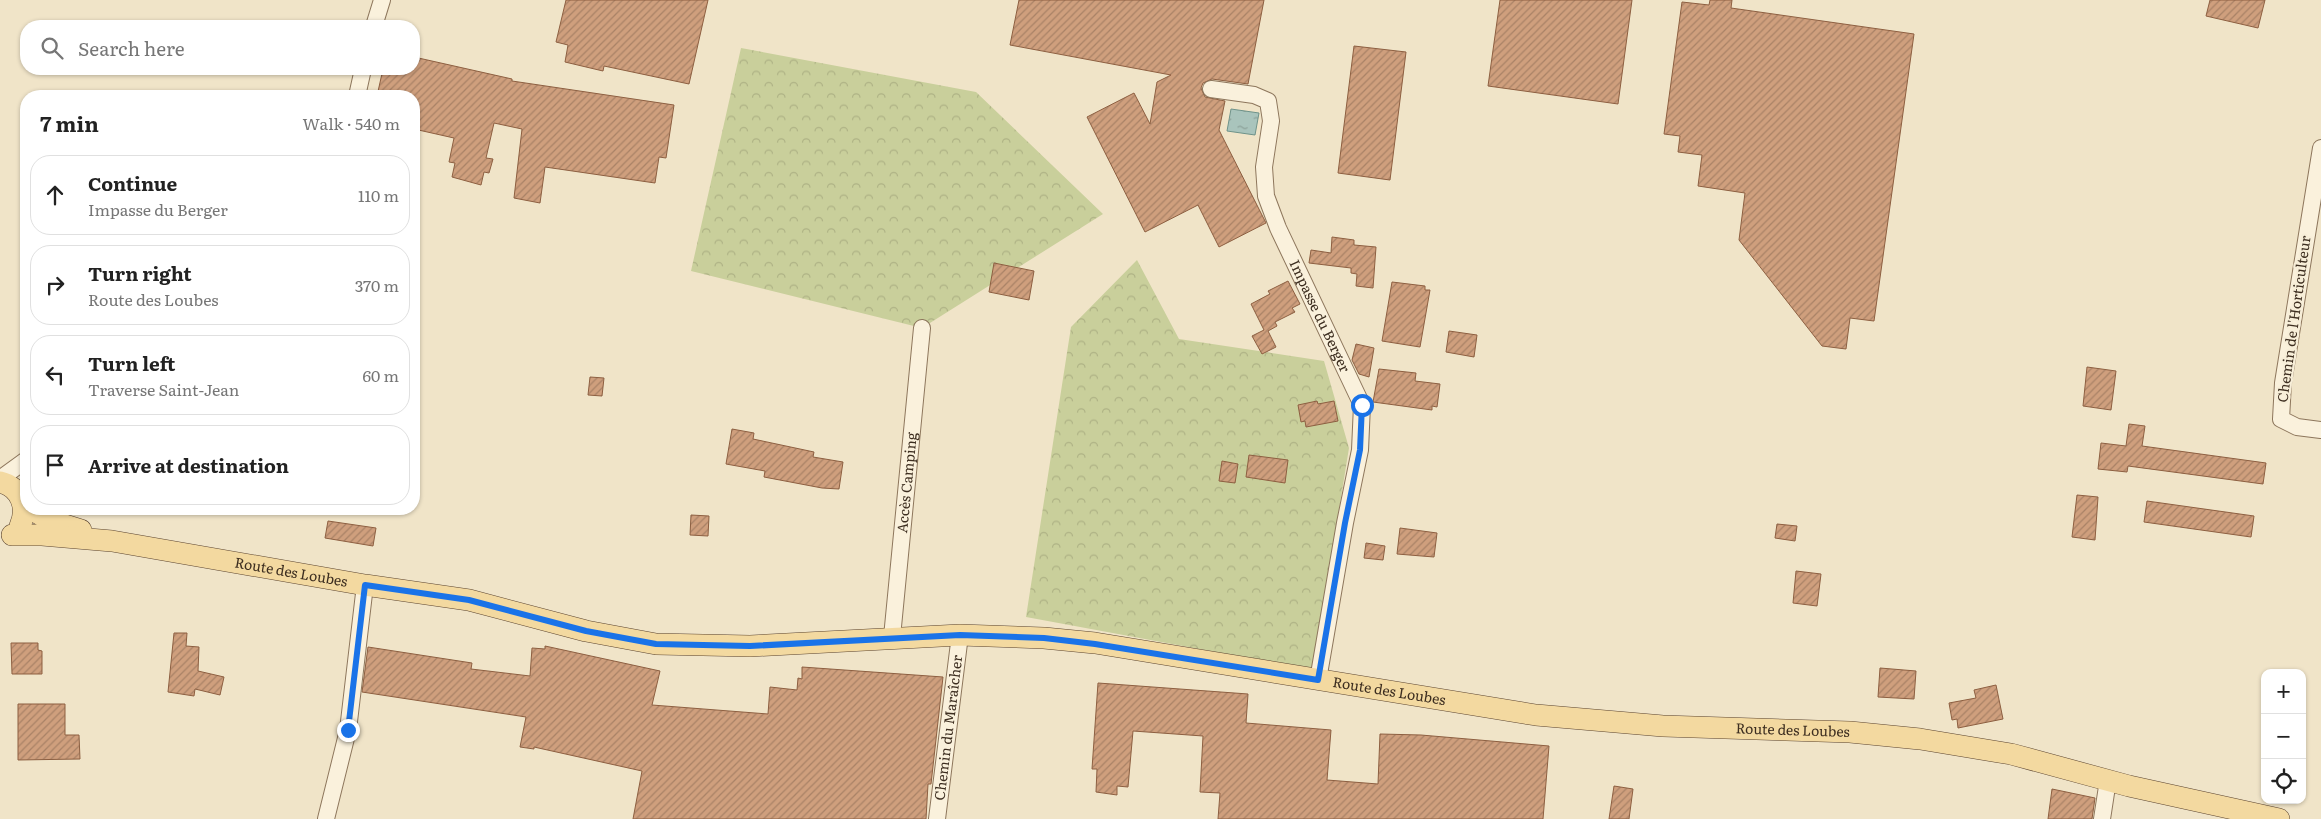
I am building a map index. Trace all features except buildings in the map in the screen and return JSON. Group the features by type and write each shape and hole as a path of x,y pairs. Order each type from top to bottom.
{"main road":[{"path":"6,538 19,528 23,515"},
{"name":"Route des Loubes","path":"42,515 48,520 112,541"},
{"name":"Route des Loubes","path":"6,538 42,535 112,541 365,585 469,600 586,631 656,644 750,646 892,637 960,635 1044,638 1095,644 1536,715 1663,726 1850,732 1920,739 2011,754 2108,780 2279,819"}],"street":[{"path":"376,20 382,0"},
{"path":"358,90 362,75"},
{"name":"Impasse du Berger","path":"1211,89 1254,95 1268,101 1271,120 1264,167 1266,196 1278,228 1362,405 1360,450 1345,523 1318,680"},
{"name":"Chemin de l'Horticulteur","path":"2321,148 2283,383 2280,419 2297,426 2321,430"},
{"name":"Accès Camping","path":"892,637 922,328"},
{"path":"16,494 20,480"},
{"path":"326,819 348,730 365,585"},
{"name":"Chemin du Maraîcher","path":"937,819 960,635"},
{"path":"2102,819 2108,780"}],"green space":[{"path":"741,48 976,92 1103,214 922,328 691,271"},
{"path":"1137,260 1179,339 1324,361 1349,448 1313,670 1026,617 1071,327"}],"water":[{"path":"1231,109 1259,113 1255,135 1227,131"}],"route":[{"path":"348,730 365,585 469,600 620,639 656,644 750,646 892,637 960,635 1044,638 1095,644 1318,680 1345,523 1360,450 1362,405"}]}
